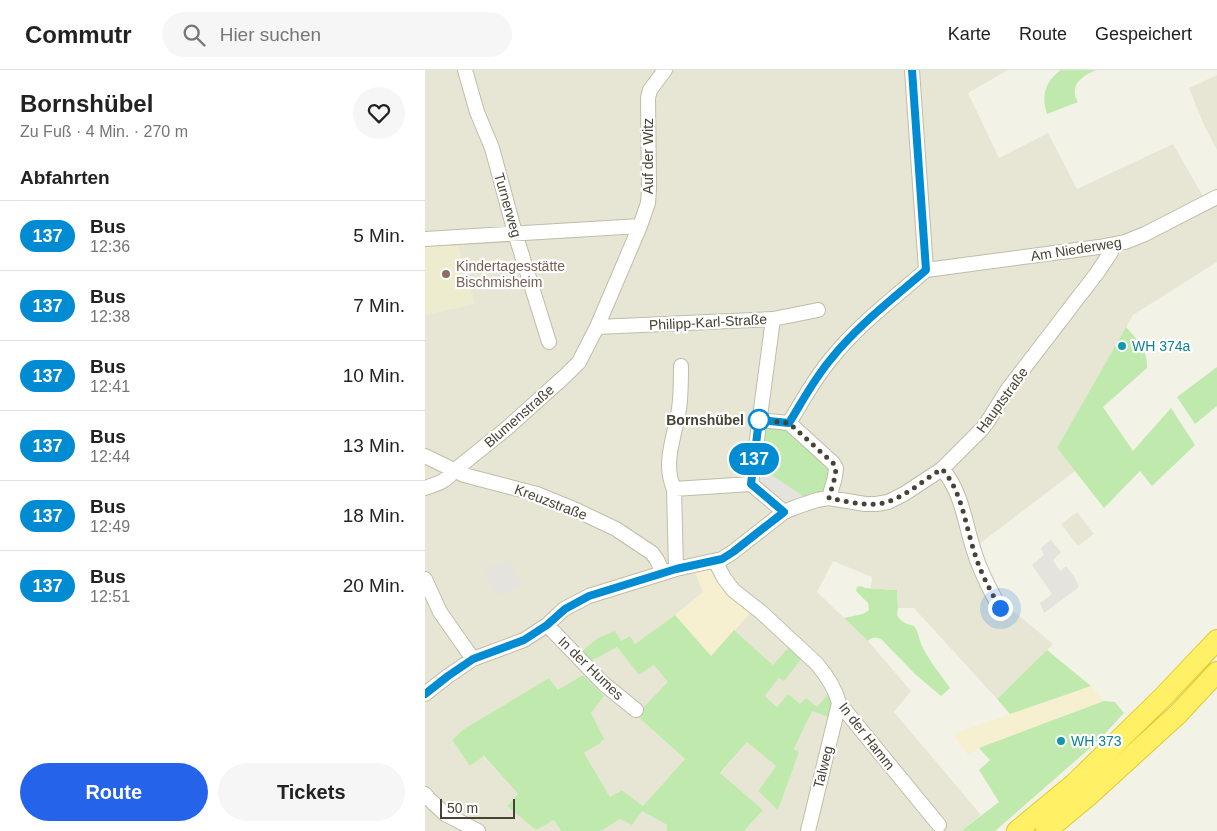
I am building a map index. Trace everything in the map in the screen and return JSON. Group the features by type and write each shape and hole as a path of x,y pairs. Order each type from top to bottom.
{"highway":[{"path":"1017,831 1074,784 1163,698 1217,640"},
{"path":"1046,831 1178,714 1217,672"}],"street":[{"name":"Turnerweg","path":"465,70 477,112 492,148 515,233 549,342"},
{"name":"Auf der Witz","path":"597,327 640,226 647,203 649,189 648,98 650,90 665,70"},
{"path":"789,423 819,374 839,349 862,326 926,270 912,70"},
{"name":"Am Niederweg","path":"926,270 1125,242 1156,230 1217,197"},
{"path":"425,238 640,226"},
{"name":"Hauptstraße","path":"425,694 473,659 524,640 547,625 565,609 589,596 669,571 715,561 733,552 784,512 805,503 829,498 877,504 888,502 904,494 942,469 973,439 988,421 1008,389 1101,267 1111,252 1111,245"},
{"name":"Philipp-Karl-Straße","path":"597,327 773,319 818,310"},
{"path":"751,484 773,319"},
{"name":"Blumenstraße","path":"425,488 443,482 448,478 572,370 597,327"},
{"path":"669,571 674,489 668,472 679,408 681,366"},
{"path":"759,420 789,423 833,463 836,468 835,477 829,498"},
{"name":"Kreuzstraße","path":"425,456 472,478 537,494 576,510 616,529 652,554 669,571"},
{"path":"942,469 955,489 977,562 1000,608"},
{"path":"674,489 751,484 784,512"},
{"name":"In der Hamm","path":"715,561 733,590 761,612 817,664 831,683 839,703 939,825"},
{"path":"425,579 440,612 473,659"},
{"name":"In der Humes","path":"547,625 604,684 636,710"},
{"name":"Talweg","path":"808,831 839,703"},
{"path":"426,797 445,814 478,831"}],"shaded area":[{"path":"425,70 1008,70 968,93 999,158 1048,133 1077,189 1173,144 1204,198 1217,191 1217,262 1133,315 1057,448 1075,471 978,545 1000,600 1053,644 997,699 914,608 898,608 897,590 871,588 872,577 833,561 817,592 868,641 911,691 894,712 981,815 961,831 744,831 763,810 720,774 747,742 776,766 758,791 778,809 799,752 794,750 812,710 817,707 800,704 778,707 765,696 779,678 784,681 773,665 734,630 753,610 703,592 635,644 630,636 589,661 617,647 639,675 654,665 669,682 636,715 685,759 643,806 622,790 610,797 584,753 599,744 549,678 464,729 452,740 470,766 483,756 518,794 507,806 536,830 554,820 561,831 425,831"},
{"path":"1217,75 1217,150 1204,125 1189,88"},
{"name":"Kindertagesstätte Bischmisheim","path":"457,242 475,304 425,315 425,244"},
{"path":"757,465 807,499 784,512 751,484"},
{"path":"1077,512 1094,534 1078,546 1061,524"},
{"path":"1051,540 1061,552 1053,560 1060,571 1066,566 1074,576 1079,587 1044,613 1040,603 1052,594 1032,565 1044,555 1041,548"},
{"path":"509,560 521,585 495,597 485,569"},
{"path":"714,563 753,610 711,657 675,615 703,592 693,568"},
{"path":"1091,686 1104,701 979,748 968,755 953,734"},
{"path":"642,811 667,825 667,831 601,831 620,819"}],"green space":[{"path":"1061,70 1096,70 1081,79 1076,85 1075,95 1078,102 1047,114 1044,101 1046,89 1051,79"},
{"path":"1126,327 1144,350 1147,368 1103,407 1133,451 1171,408 1195,445 1152,486 1140,471 1104,508 1057,448"},
{"path":"1217,367 1217,406 1195,424 1177,397"},
{"path":"762,424 787,426 834,469 826,495 807,499 757,465"},
{"path":"857,587 865,588 897,590 897,615 904,622 914,626 926,653 950,688 941,696 915,674 881,639 874,638 868,641 844,618 863,614 869,610 868,603 856,591"},
{"path":"675,615 711,656 734,630 773,665 790,646 802,658 784,681 779,678 765,696 777,707 788,694 800,704 806,698 817,707 828,694 832,699 831,718 812,711 794,749 799,752 778,810 758,791 776,766 747,742 720,773 763,810 744,831 667,831 667,825 642,811 632,825 620,819 601,831 561,831 554,820 536,830 507,806 518,794 484,756 470,766 452,740 464,729 549,678 558,690 583,675 604,696 591,713 604,739 584,753 610,797 622,790 643,806 685,759 636,715 668,682 654,665 639,675 617,647 589,662 581,652 598,638 615,631 621,641 630,636 635,644"},
{"path":"1047,650 1091,686 1010,714 997,699"},
{"path":"1104,701 1115,702 1124,713 1097,742 995,831 961,831 999,802 979,770 990,760 979,748"}],"bus line":[{"name":"137","path":"425,694 473,659 524,640 547,625 565,609 589,596 676,569 722,559 784,512 751,484 759,420 789,423 830,359 862,326 926,270 912,70"}],"place":[{"name":"Kindertagesstätte Bischmisheim","path":"446,274"},
{"name":"WH 374a","path":"1122,346"},
{"name":"Bornshübel","path":"759,420"},
{"name":"WH 373","path":"1061,741"}],"route":[{"path":"759,420 789,423 833,463 836,468 835,477 829,498 865,504 888,502 904,494 942,469 955,489 977,562 1000,608"}]}
